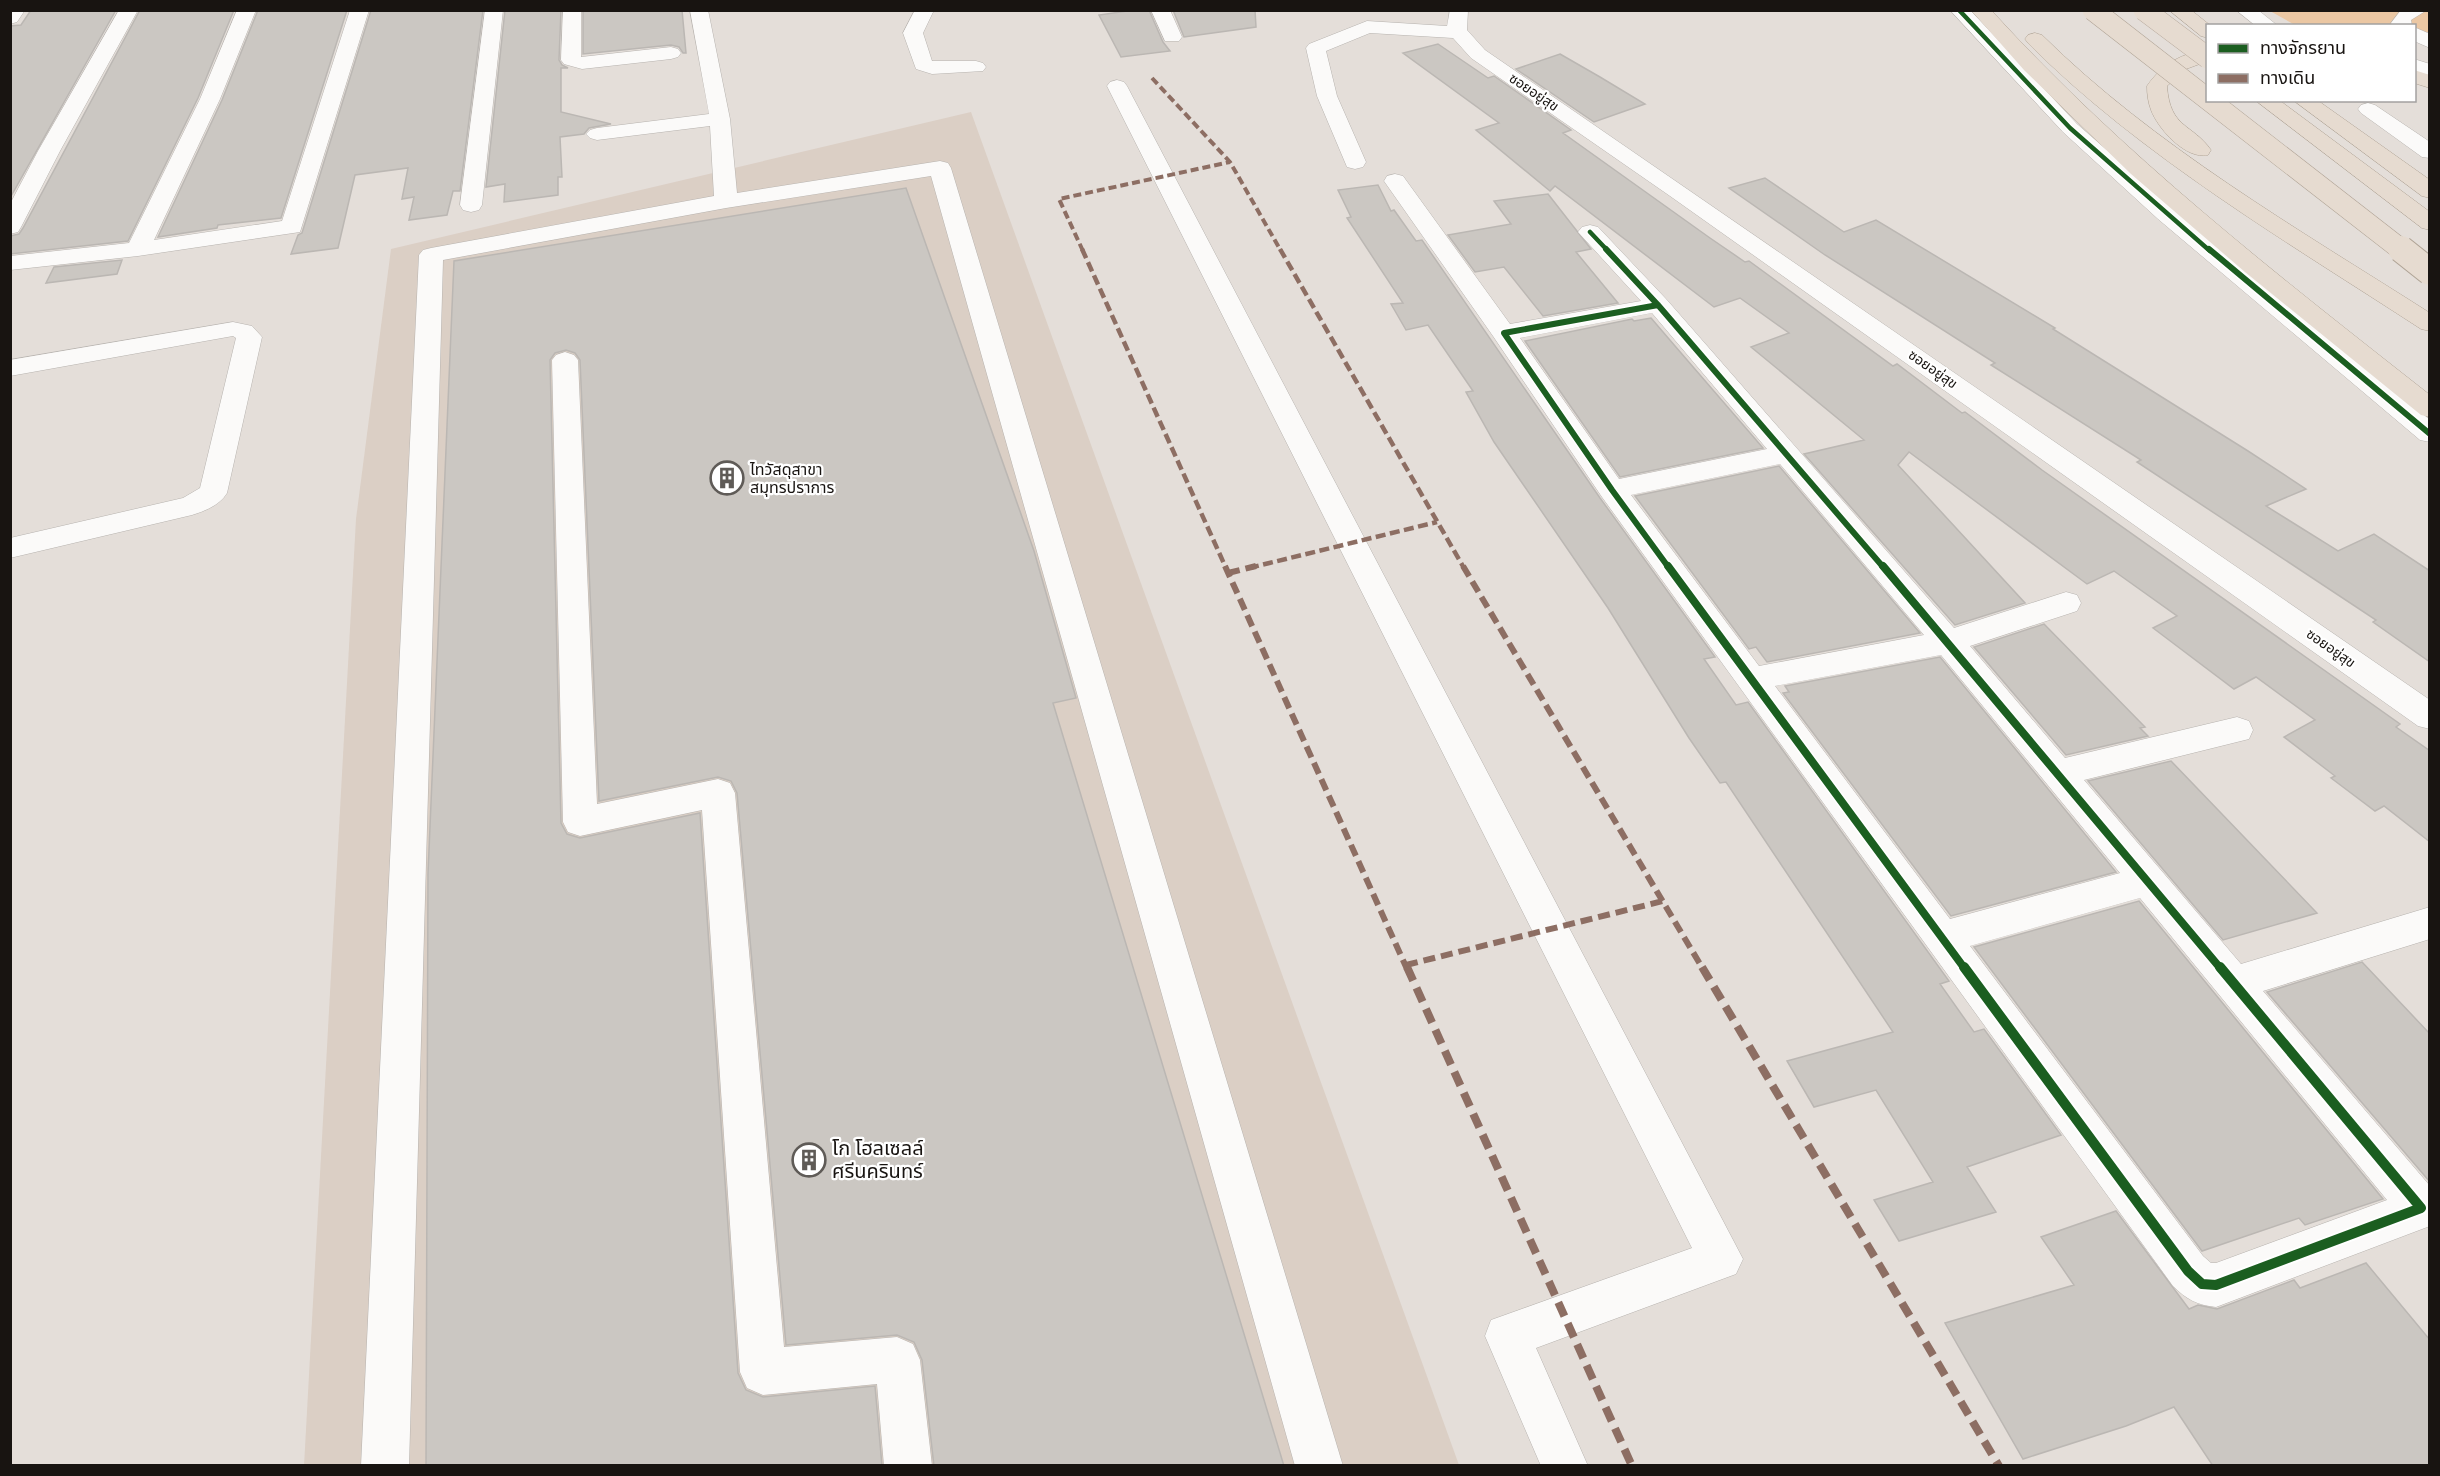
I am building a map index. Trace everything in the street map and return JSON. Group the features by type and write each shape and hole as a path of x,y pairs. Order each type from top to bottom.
{"highway":[{"path":"1980,10 2054,90 2175,202 2430,411"},
{"path":"2093,10 2206,98"},
{"path":"2144,10 2206,55"},
{"path":"2178,10 2213,20"},
{"path":"2019,21 2057,62 2125,118 2236,198 2430,324"},
{"path":"2206,56 2186,58 2164,76 2157,86 2160,112 2177,131 2210,158 2338,248 2430,317"},
{"path":"2416,76 2430,82"},
{"path":"2211,102 2430,272"},
{"path":"2268,102 2430,223"},
{"path":"2306,102 2430,191"},
{"path":"2336,102 2430,171"}],"street":[{"path":"10,18 16,10"},
{"path":"10,226 129,10"},
{"path":"138,249 210,99 246,10"},
{"path":"10,263 138,249 292,227 360,10"},
{"path":"471,205 494,10"},
{"path":"572,10 571,60 582,63 671,53"},
{"path":"699,10 720,119 726,201"},
{"path":"925,10 913,33 923,64 932,68 976,67"},
{"path":"1160,10 1172,37"},
{"path":"1959,10 2070,128 2166,214 2430,434"},
{"path":"2245,10 2266,24"},
{"path":"2403,24 2404,16 2418,10"},
{"path":"1355,162 1327,96 1316,48 1367,27 1458,22"},
{"name":"ซอยอยู่สุข","path":"1458,22 1478,54 1688,197 2430,717"},
{"path":"2416,35 2430,43"},
{"path":"2416,50 2430,43"},
{"path":"2416,65 2430,71"},
{"path":"1117,86 1721,1259 1506,1336 1565,1466"},
{"path":"2368,109 2430,152"},
{"path":"597,134 720,119"},
{"path":"385,1466 430,255 726,201 940,168 1319,1466"},
{"path":"1395,181 1504,333 1612,490 2188,1271 2202,1284 2216,1285 2427,1210 2147,881 1948,642 1658,305 1590,232"},
{"path":"1504,333 1658,305"},
{"path":"10,368 233,329 243,331 249,337 213,493 192,505 10,548"},
{"path":"564,360 580,822 718,793 763,1372 897,1360 908,1466"},
{"path":"2381,393 2430,411"},
{"path":"1612,490 1787,454"},
{"path":"1751,679 1948,642 2066,603"},
{"path":"2057,772 2236,730"},
{"path":"1943,937 2147,881"},
{"path":"2235,983 2430,923"}],"shaded area":[{"path":"2270,11 2429,11 2429,32 2416,33 2416,24 2293,24"},
{"path":"971,112 1459,1465 304,1466 356,519 391,249"}],"building":[{"path":"31,10 116,10 10,198 10,26 21,25"},
{"path":"140,10 234,10 198,98 128,241 10,254 10,236 19,234 23,228"},
{"path":"258,10 347,10 281,218 218,225 217,228 158,237 222,100"},
{"path":"371,10 483,10 460,191 453,191 447,215 409,220 414,197 402,199 408,168 355,175 338,248 291,254 298,235 302,233"},
{"path":"505,10 561,10 559,60 568,68 561,68 561,112 611,124 589,128 584,134 560,137 562,177 558,177 558,195 504,202 505,184 486,187"},
{"path":"583,10 682,10 686,53 683,53 679,47 671,45 583,54"},
{"path":"1149,10 1163,42 1170,51 1121,57 1099,15"},
{"path":"1173,10 1255,10 1256,27 1184,37"},
{"path":"1438,44 1488,78 1494,76 1571,130 1563,133 1710,238 1745,262 1749,261 1893,366 1897,364 1962,413 1965,412 2042,470 2400,724 2396,727 2430,751 2430,842 2384,806 2375,811 2331,778 2335,776 2284,737 2315,720 2256,677 2234,689 2153,628 2177,616 2114,571 2087,584 1909,452 1898,465 2025,603 1955,625 1804,454 1864,440 1751,347 1789,333 1740,298 1714,307 1555,186 1550,191 1476,130 1499,123 1403,53"},
{"path":"1560,54 1645,104 1594,122 1516,69"},
{"path":"1765,178 1844,232 1876,220 2055,328 2053,329 2248,451 2306,489 2266,506 2338,551 2374,534 2430,571 2430,662 2373,622 2376,620 2137,462 2141,460 1991,365 1995,363 1825,255 1729,188"},
{"path":"1378,185 1391,211 1394,210 1416,241 1422,240 1600,498 1715,657 1704,659 1736,705 1748,702 1949,981 1940,984 1974,1032 1984,1029 2061,1135 1967,1167 1996,1212 1899,1241 1874,1200 1933,1182 1876,1090 1814,1107 1787,1061 1893,1032 1726,782 1720,783 1689,738 1608,608 1494,442 1466,392 1473,391 1428,325 1406,330 1391,304 1403,303 1347,218 1351,217 1338,190"},
{"name":"โก โฮลเซลล์ ศรีนครินทร์","path":"906,188 1034,551 1076,698 1053,703 1284,1466 934,1466 922,1360 914,1342 897,1335 786,1345 737,793 731,781 718,777 599,801 580,360 575,353 566,350 555,353 550,360 561,823 567,834 580,838 700,813 738,1373 746,1390 763,1397 875,1386 882,1466 426,1466 428,874 454,261"},
{"path":"1548,194 1591,249 1576,252 1618,303 1543,316 1504,267 1475,272 1448,235 1511,224 1494,201"},
{"path":"122,260 117,274 46,283 54,267"},
{"path":"1651,318 1763,448 1620,477 1525,341 1632,319 1634,321"},
{"path":"1779,466 1920,633 1767,662 1756,647 1749,649 1635,496"},
{"path":"2044,624 2145,727 2140,728 2148,736 2066,755 1974,647"},
{"path":"1940,657 2116,872 1951,916 1783,693 1789,692 1785,686"},
{"path":"2171,761 2317,913 2223,940 2088,781"},
{"path":"2139,901 2383,1199 2305,1225 2299,1218 2202,1251 1974,947"},
{"path":"2362,962 2430,1034 2430,1182 2267,992"},
{"path":"2116,1211 2189,1309 2198,1305 2217,1309 2294,1280 2300,1288 2366,1263 2430,1340 2430,1466 2213,1466 2174,1407 2126,1426 2023,1459 1945,1323 2074,1285 2041,1237"}],"marked path":[{"path":"1152,78 1230,162 1437,522 1999,1466"},
{"path":"1230,162 1059,199 1632,1466"},
{"path":"1228,573 1437,522"},
{"path":"1406,965 1663,901"}],"cycle path":[{"path":"1959,10 2070,128 2166,214 2430,434"},
{"path":"1590,232 1658,305 1948,642 2421,1208 2216,1285 2202,1284 2188,1271 1612,490 1504,333 1658,305"}],"place":[{"name":"ไทวัสดุสาขา สมุทรปราการ","path":"727,478"},
{"name":"โก โฮลเซลล์ ศรีนครินทร์","path":"809,1160"}]}
